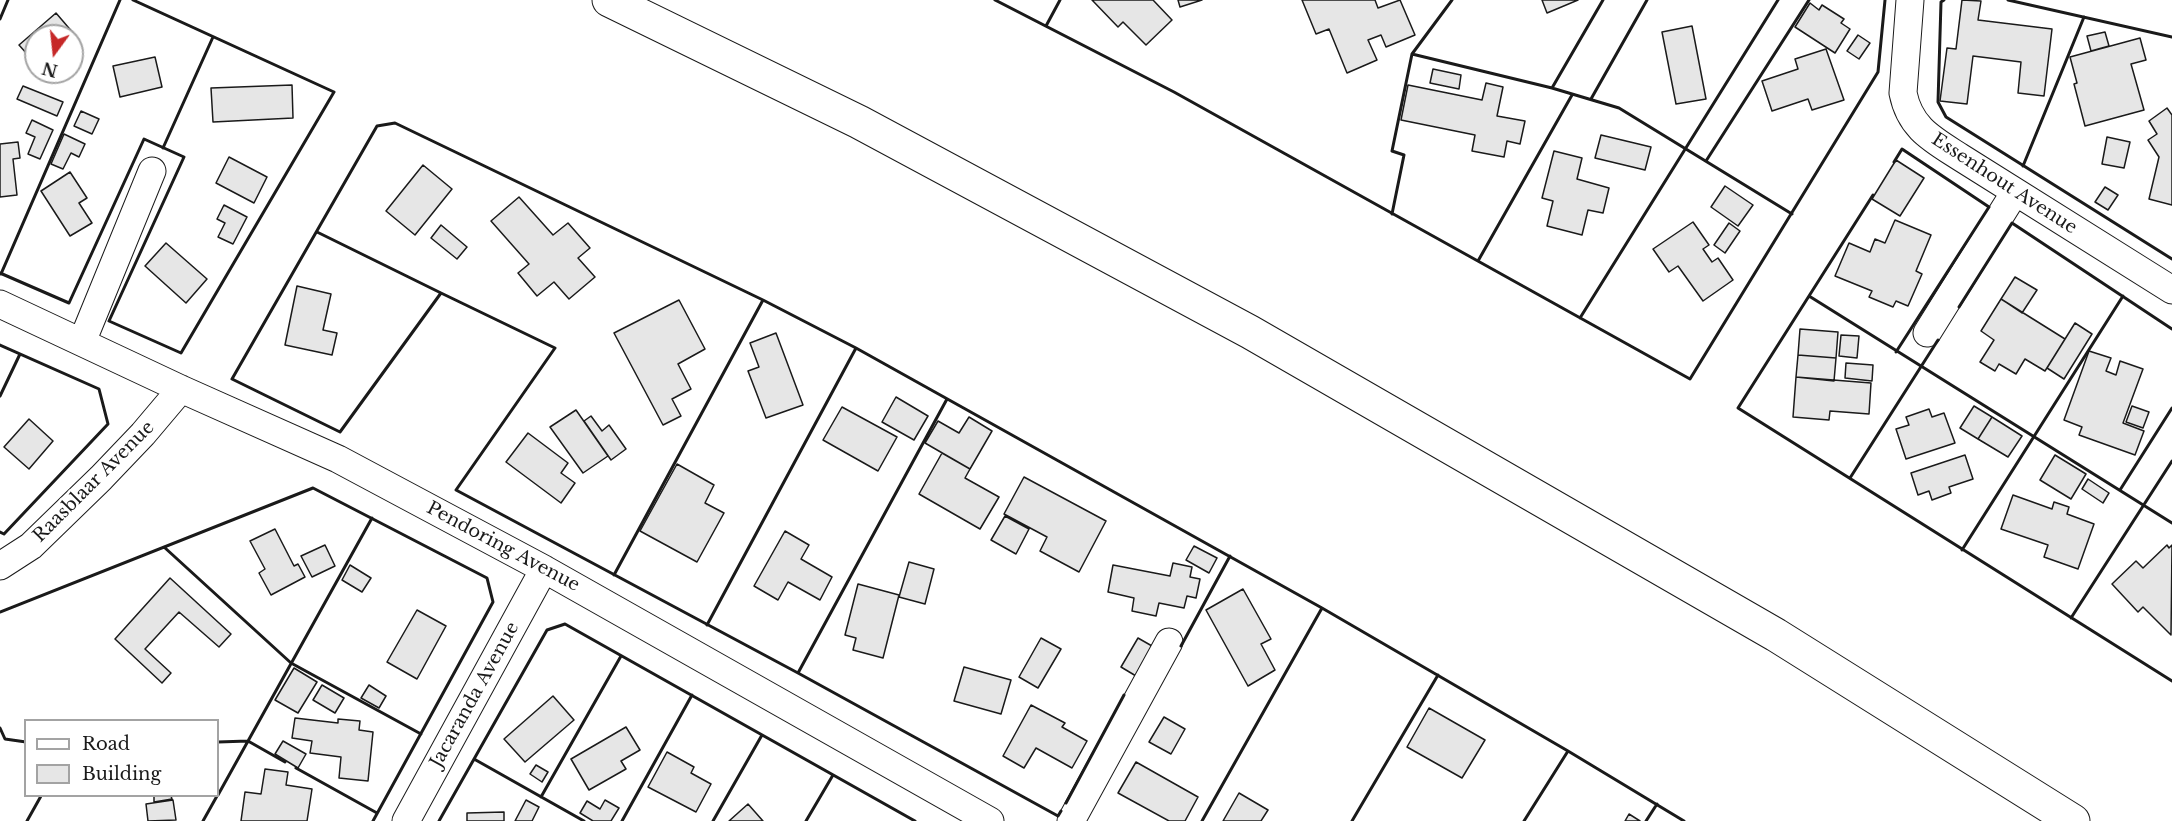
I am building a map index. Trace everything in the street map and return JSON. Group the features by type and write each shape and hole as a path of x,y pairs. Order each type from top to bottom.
{"highway":[{"path":"609,0 859,122 1250,332 1776,635 2073,821"}],"street":[{"name":"Essenhout Avenue","path":"1910,0 1903,93 1914,122 1934,140 2172,290"},
{"path":"82,342 152,171"},
{"path":"1927,333 2015,192"},
{"name":"Pendoring Avenue","path":"0,304 181,389 338,459 544,569 990,821"},
{"name":"Raasblaar Avenue","path":"0,566 31,546 101,478 143,434 181,389"},
{"name":"Jacaranda Avenue","path":"406,821 544,569"},
{"path":"1071,821 1169,642"}],"building":[{"path":"1092,0 1153,0 1172,20 1146,45 1123,22 1118,27"},
{"path":"1178,0 1202,0 1180,7"},
{"path":"1302,0 1375,0 1378,8 1400,0 1415,35 1386,47 1381,35 1368,40 1377,60 1347,73 1329,29 1316,34"},
{"path":"1542,0 1578,0 1547,13"},
{"path":"1962,0 1981,1 1978,20 2052,29 2044,96 2018,93 2021,62 1973,56 1967,104 1940,101 1947,48 1956,49"},
{"path":"1810,3 1819,10 1822,5 1844,19 1841,23 1850,29 1835,53 1795,27"},
{"path":"56,13 65,24 43,24"},
{"path":"1692,26 1706,99 1676,104 1662,32"},
{"path":"2105,32 2109,46 2091,51 2087,36"},
{"path":"1858,35 1870,43 1859,59 1847,51"},
{"path":"2140,38 2146,60 2131,64 2144,110 2085,126 2074,84 2077,83 2070,57"},
{"path":"24,41 24,51 19,45"},
{"path":"1826,49 1844,100 1812,110 1808,99 1772,111 1762,81 1798,69 1795,59"},
{"path":"155,57 162,87 120,97 113,66"},
{"path":"1433,69 1461,75 1459,89 1430,83"},
{"path":"1486,83 1503,87 1497,116 1525,121 1520,144 1507,141 1504,157 1472,151 1475,135 1401,120 1408,85 1482,100"},
{"path":"292,85 293,118 213,122 211,88"},
{"path":"23,86 63,102 57,116 17,99"},
{"path":"2167,108 2172,115 2172,205 2149,199 2159,157 2148,140 2157,134 2149,121"},
{"path":"81,111 99,119 92,134 74,126"},
{"path":"32,120 53,130 40,159 28,154 35,137 26,133"},
{"path":"64,134 85,144 79,157 71,153 63,169 51,164"},
{"path":"1601,135 1651,147 1645,170 1595,158"},
{"path":"2107,137 2130,142 2124,168 2102,164"},
{"path":"18,142 20,158 13,159 17,195 0,197 0,144"},
{"path":"1554,151 1582,158 1577,179 1609,188 1603,213 1588,210 1582,235 1547,226 1553,201 1542,198"},
{"path":"229,157 267,177 254,203 216,183"},
{"path":"1896,160 1924,178 1900,216 1872,199"},
{"path":"423,165 452,189 415,235 386,211"},
{"path":"70,172 87,198 79,203 92,223 70,236 41,191"},
{"path":"1725,186 1753,205 1738,226 1711,207"},
{"path":"2105,187 2118,195 2108,210 2095,202"},
{"path":"519,197 553,235 568,223 590,248 578,258 595,277 569,299 554,282 537,296 518,273 529,264 491,221"},
{"path":"224,205 247,217 233,244 218,237 225,223 217,219"},
{"path":"1895,220 1931,235 1916,271 1922,274 1908,306 1896,301 1893,307 1869,297 1872,291 1835,276 1849,243 1870,252 1875,239 1885,243"},
{"path":"1693,222 1709,245 1703,249 1712,262 1718,258 1733,280 1703,301 1678,266 1669,272 1653,249"},
{"path":"1729,223 1740,231 1725,253 1714,245"},
{"path":"441,225 467,247 457,259 431,238"},
{"path":"166,243 207,279 186,303 145,266"},
{"path":"2015,277 2037,290 2022,313 2001,299"},
{"path":"297,286 331,294 323,330 337,333 332,355 285,345"},
{"path":"2001,299 2065,339 2045,371 2025,359 2016,374 1999,364 1995,371 1980,362 1994,340 1981,331"},
{"path":"679,300 705,349 678,364 691,389 672,399 681,416 663,425 614,333"},
{"path":"2075,323 2092,334 2064,379 2047,368"},
{"path":"1800,329 1838,332 1836,358 1798,355"},
{"path":"776,333 803,405 766,418 748,371 759,367 750,343"},
{"path":"1841,335 1859,336 1857,358 1839,356"},
{"path":"2089,351 2111,358 2106,371 2116,375 2120,361 2143,369 2123,423 2144,431 2135,455 2079,435 2082,427 2064,420"},
{"path":"1798,355 1836,358 1834,381 1796,377"},
{"path":"1846,363 1873,365 1872,381 1845,378"},
{"path":"1796,377 1871,383 1869,414 1830,411 1829,420 1793,417"},
{"path":"896,397 928,416 914,440 882,422"},
{"path":"1974,406 1992,417 1978,439 1960,428"},
{"path":"2132,406 2149,412 2143,428 2126,422"},
{"path":"842,407 897,437 878,471 823,440"},
{"path":"1929,409 1932,417 1944,413 1955,443 1906,459 1896,429 1909,425 1906,417"},
{"path":"576,410 608,456 583,473 550,427"},
{"path":"591,416 602,431 609,425 626,449 611,460 584,421"},
{"path":"969,417 992,431 970,469 925,443 938,421 959,433"},
{"path":"1992,417 2022,436 2008,457 1978,439"},
{"path":"29,419 53,441 29,469 4,447"},
{"path":"528,433 568,463 561,473 575,483 561,503 506,462"},
{"path":"942,453 970,469 965,478 999,497 980,529 919,494"},
{"path":"1965,455 1973,479 1949,487 1951,493 1932,500 1929,491 1918,495 1911,473"},
{"path":"2055,455 2086,474 2071,499 2040,480"},
{"path":"677,464 714,485 705,503 724,513 697,562 640,531"},
{"path":"1024,477 1106,521 1079,572 1040,551 1047,537 1004,514"},
{"path":"2088,479 2109,493 2103,503 2082,489"},
{"path":"2013,495 2052,509 2054,502 2069,507 2067,514 2094,524 2078,569 2044,557 2048,545 2001,529"},
{"path":"1005,516 1029,529 1016,554 991,540"},
{"path":"275,529 294,566 298,564 305,577 271,595 259,573 265,569 250,541"},
{"path":"785,531 809,545 801,559 832,577 820,600 788,582 778,600 754,586"},
{"path":"325,545 335,566 312,577 301,556"},
{"path":"2167,545 2169,548 2172,545 2171,635 2143,607 2138,612 2112,584 2136,561 2143,568"},
{"path":"1194,546 1217,558 1209,573 1186,560"},
{"path":"909,562 934,569 925,604 899,597"},
{"path":"1173,563 1192,567 1190,577 1200,579 1196,598 1187,596 1184,608 1159,603 1156,616 1132,611 1134,598 1108,592 1113,565 1170,576"},
{"path":"350,565 371,578 362,592 342,580"},
{"path":"170,578 231,634 219,647 179,612 145,649 171,673 162,683 115,639"},
{"path":"858,584 899,595 883,658 853,650 856,638 845,635"},
{"path":"1243,589 1271,639 1261,644 1275,670 1248,686 1206,610"},
{"path":"417,610 446,626 417,679 387,662"},
{"path":"1041,638 1061,649 1038,688 1019,677"},
{"path":"1138,638 1152,646 1136,676 1121,667"},
{"path":"964,667 1011,680 1001,714 954,701"},
{"path":"294,668 317,682 298,713 275,700"},
{"path":"322,685 344,698 335,713 313,700"},
{"path":"369,685 386,696 379,708 361,698"},
{"path":"553,696 574,720 525,762 504,739"},
{"path":"1031,705 1065,723 1062,727 1087,741 1072,768 1036,748 1024,768 1003,756"},
{"path":"1429,708 1485,740 1462,778 1407,747"},
{"path":"1164,717 1185,729 1171,754 1149,742"},
{"path":"295,718 338,723 338,719 360,721 359,730 373,732 368,781 339,778 341,757 310,753 312,741 292,738"},
{"path":"626,727 640,750 621,761 626,769 589,790 571,759"},
{"path":"283,741 306,754 298,768 275,754"},
{"path":"667,752 694,767 691,773 711,784 696,812 648,787"},
{"path":"1136,762 1198,797 1185,821 1169,821 1118,793"},
{"path":"536,765 548,772 542,782 530,774"},
{"path":"265,769 288,772 286,785 312,789 307,821 241,821 245,792 261,794"},
{"path":"1239,793 1268,810 1261,821 1223,821"},
{"path":"154,797 171,797 172,799 154,802"},
{"path":"173,800 176,820 148,821 146,804"},
{"path":"526,800 539,807 532,821 515,821"},
{"path":"605,800 619,808 611,821 593,821 580,813 587,801 600,809"},
{"path":"748,804 763,821 729,821"},
{"path":"504,812 504,821 467,821 467,813"},
{"path":"1629,814 1640,821 1625,821"}],"wall":[{"path":"0,19 8,0"},
{"path":"1,274 120,0"},
{"path":"0,273 69,303 144,139 184,157 109,321 181,353 334,92 133,0"},
{"path":"995,0 1174,92 1690,379 1878,72 1885,0"},
{"path":"1046,26 1060,0"},
{"path":"1392,214 1404,155 1392,151 1412,54 1452,0"},
{"path":"1552,88 1603,0"},
{"path":"1591,99 1647,0"},
{"path":"1580,318 1778,0"},
{"path":"1706,161 1809,0"},
{"path":"1944,0 1941,2 1938,102 1946,117 2172,259"},
{"path":"2008,0 2172,37"},
{"path":"2023,166 2084,17"},
{"path":"163,148 213,37"},
{"path":"1412,54 1552,88 1619,108 1792,214"},
{"path":"1478,261 1572,95"},
{"path":"317,232 441,293 340,432 232,379 377,126 395,123 763,300 856,348 1322,608 1684,821"},
{"path":"1894,162 1902,149 1989,207 1896,352"},
{"path":"1873,195 1738,408 2172,681"},
{"path":"1959,307 2012,223 2172,329"},
{"path":"441,293 555,348 456,490 798,673 1058,816 1061,811"},
{"path":"1809,296 2172,523"},
{"path":"1962,550 2123,296"},
{"path":"614,575 763,300"},
{"path":"1850,478 1938,340"},
{"path":"0,345 99,389 108,424 4,534 0,532"},
{"path":"707,625 856,348"},
{"path":"0,396 20,354"},
{"path":"798,673 947,399"},
{"path":"2120,490 2172,408"},
{"path":"2071,618 2172,461"},
{"path":"0,612 313,488 487,578 493,602 373,821"},
{"path":"219,793 372,518"},
{"path":"164,547 291,663 421,734"},
{"path":"1181,646 1230,556"},
{"path":"1202,821 1322,608"},
{"path":"439,821 547,630 565,624 915,821"},
{"path":"541,797 621,656"},
{"path":"1352,821 1438,675"},
{"path":"622,821 692,695"},
{"path":"1066,803 1124,695"},
{"path":"0,728 5,739 24,742"},
{"path":"713,821 762,735"},
{"path":"219,742 248,741 285,762"},
{"path":"1524,821 1568,751"},
{"path":"474,759 584,821"},
{"path":"296,768 377,813"},
{"path":"806,821 833,775"},
{"path":"27,821 40,797"},
{"path":"203,821 216,797"},
{"path":"1646,821 1657,804"}]}
